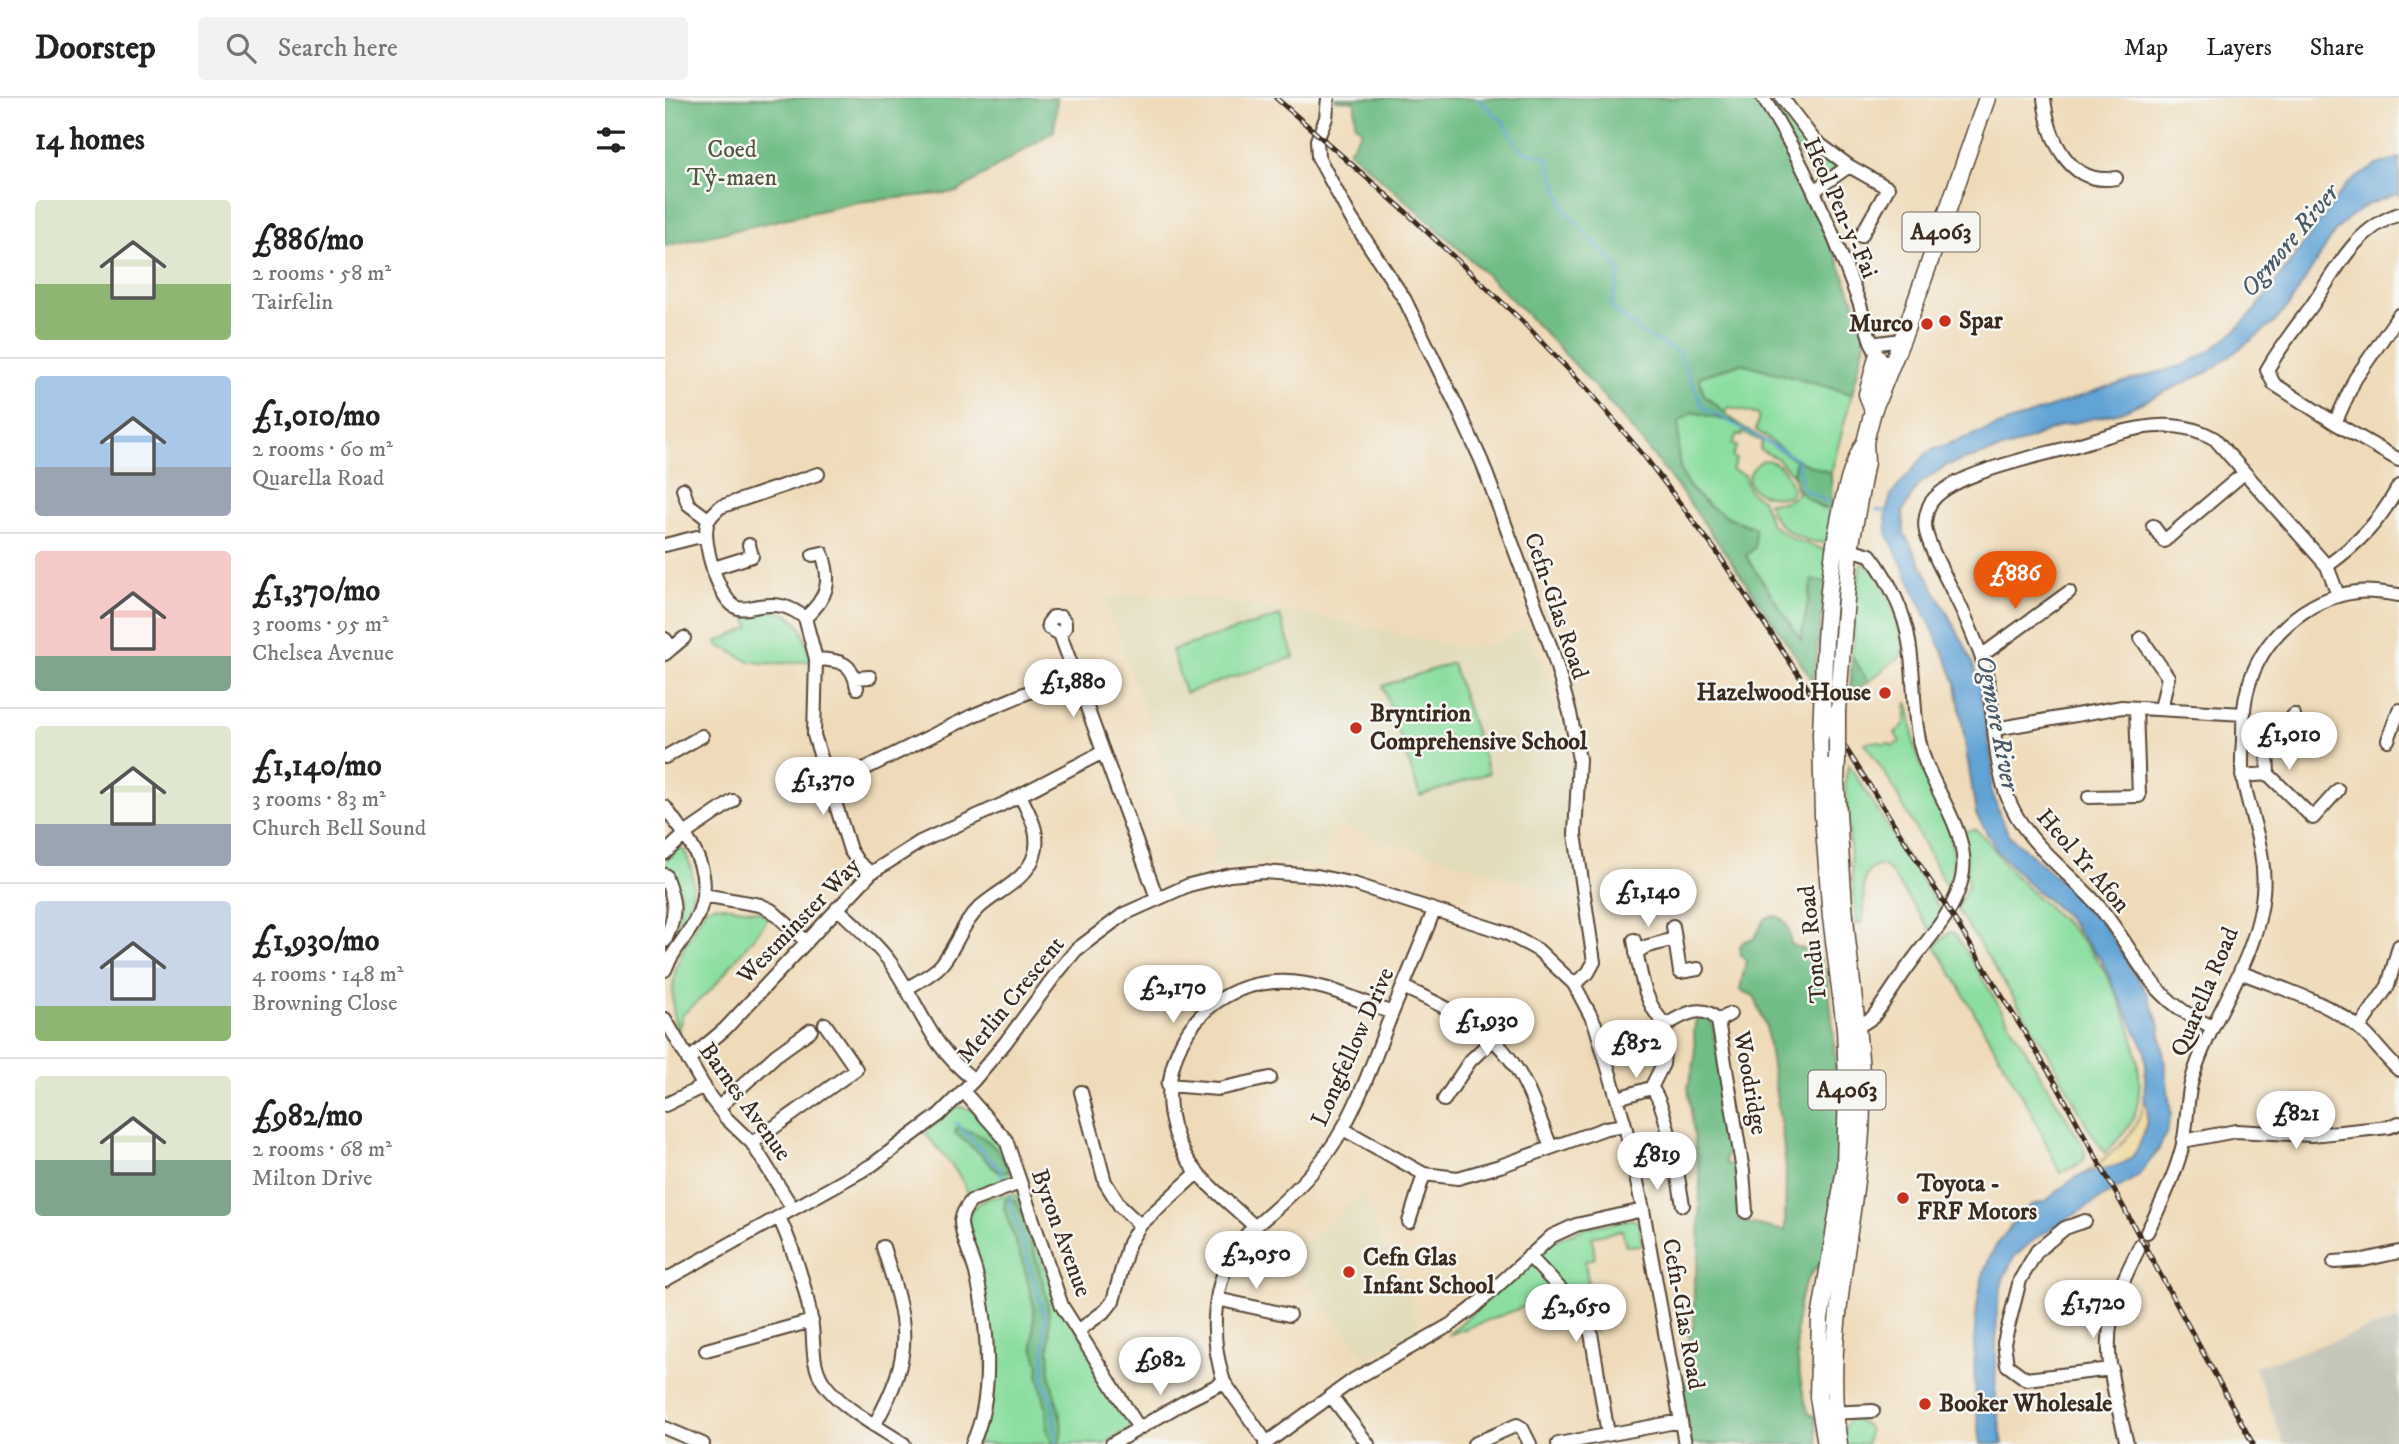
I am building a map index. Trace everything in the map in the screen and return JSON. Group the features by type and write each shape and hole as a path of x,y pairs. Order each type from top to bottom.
{"main road":[{"name":"A4063","path":"1892,365 1987,98"},
{"path":"1873,411 1867,394 1876,346"},
{"name":"Tondu Road","path":"1851,1027 1831,917 1823,816 1822,685 1843,547 1866,462 1865,442 1873,411 1892,365"},
{"name":"Tondu Road","path":"1839,1444 1829,1413 1818,1397 1820,1319 1839,1212 1846,1146 1851,1027 1836,781 1843,547"},
{"name":"Tondu Road","path":"1826,1444 1829,1413"}],"street":[{"name":"Cefn-Glas Road","path":"1328,98 1326,118 1317,141 1318,158 1351,218 1405,300 1482,462 1548,640 1570,713 1580,768 1576,845 1594,962 1588,973 1574,984 1595,1024 1625,1125 1685,1444"},
{"name":"Heol Pen-y-Fai","path":"1763,98 1814,191 1876,346 1887,352 1892,365"},
{"path":"1782,98 1814,140 1849,166 1888,188 1861,236"},
{"path":"2044,98 2051,134 2067,161 2086,176 2106,180 2116,178"},
{"path":"1814,191 1849,166"},
{"path":"2399,214 2382,219 2353,244 2311,306 2281,344 2267,370 2274,383 2399,460"},
{"path":"2335,423 2355,379 2399,315"},
{"path":"1876,346 1902,340"},
{"name":"Heol Yr Afon","path":"2213,1027 2185,1012 2157,989 2096,904 2044,853 2020,822 2006,794 2000,772 1993,708 1981,656 1926,534 1927,510 1935,497 1948,486 1979,473 2141,426 2182,426 2201,432 2215,439 2243,474"},
{"path":"2153,526 2164,541 2243,474 2327,566 2338,596"},
{"path":"811,481 720,508 708,519 705,535 722,592 734,607 740,609 772,604 786,606 805,618 816,659 814,735 850,850 858,862 871,873"},
{"path":"2327,566 2361,540 2398,490"},
{"path":"681,496 708,519"},
{"path":"665,551 705,535"},
{"path":"714,568 752,555 748,545"},
{"path":"1843,547 1870,555 1889,587 1905,625 1910,644 1918,736 1925,761 1958,834 1963,865 1962,878 1941,925 1873,1017 1851,1027"},
{"path":"805,618 827,589 828,569 823,552"},
{"name":"Quarella Road","path":"2127,1444 2112,1369 2111,1321 2120,1289 2178,1162 2192,1079 2213,1027 2240,972 2255,929 2263,892 2262,852 2242,776 2247,688 2271,641 2298,614 2338,596 2359,591 2399,595"},
{"path":"1981,656 2069,592"},
{"path":"1060,634 1157,898"},
{"path":"667,647 684,638"},
{"path":"2141,638 2168,677 2161,709"},
{"path":"816,659 845,664 856,683 870,677"},
{"path":"831,783 974,715 1074,673"},
{"path":"1995,729 2071,714 2136,708 2244,714"},
{"path":"2089,797 2139,796 2136,708"},
{"path":"2388,740 2399,710"},
{"path":"2294,715 2267,749 2268,774 2312,818 2338,790"},
{"path":"665,757 702,736"},
{"name":"Westminster Way","path":"688,1060 725,1029 871,873 920,842 1103,752"},
{"path":"2242,776 2268,774"},
{"path":"906,989 942,964 971,917 994,895 1020,877 1030,865 1036,849 1035,825 1020,795"},
{"path":"665,807 698,856 704,881 696,918 665,970"},
{"path":"665,853 689,831 731,807"},
{"name":"Merlin Crescent","path":"665,1280 872,1165 939,1115 1005,1044 1076,950 1124,914 1189,885 1230,875 1287,873 1337,879 1524,941 1552,961 1574,984"},
{"path":"665,876 673,893 675,906 674,918 665,941"},
{"path":"703,895 760,905 771,910 807,942"},
{"path":"837,908 890,962 940,1048 974,1080"},
{"name":"Longfellow Drive","path":"1266,1443 1224,1382 1216,1356 1217,1299 1229,1264 1247,1234 1309,1175 1343,1129 1359,1097 1434,910"},
{"path":"1618,1098 1651,1088 1663,1064 1666,1026 1652,1009 1641,978 1635,946 1645,947 1674,933 1674,974 1698,970"},
{"path":"2359,1028 2388,986 2399,946"},
{"path":"2240,972 2329,1008 2359,1028 2399,1070"},
{"path":"1255,1227 1197,1172 1183,1152 1169,1114 1168,1085 1173,1060 1199,1017 1226,996 1273,982 1308,984 1392,1013"},
{"path":"1403,987 1449,1010 1493,1039 1518,1069 1551,1147"},
{"name":"Woodridge","path":"1666,1026 1683,1014 1697,1011 1709,1013 1718,1021 1741,1157 1746,1212"},
{"path":"1718,1021 1731,1014"},
{"name":"Barnes Avenue","path":"665,1019 703,1086 752,1143 793,1209"},
{"path":"752,1143 858,1072 825,1024"},
{"path":"719,1107 776,1055 811,1030"},
{"path":"1444,1100 1470,1061 1493,1039"},
{"path":"1168,1085 1218,1089 1270,1078"},
{"path":"665,1105 703,1086"},
{"path":"1651,1088 1656,1092 1662,1109 1683,1205"},
{"name":"Byron Avenue","path":"963,1091 1006,1140 1062,1306 1139,1428"},
{"path":"1081,1092 1105,1182 1120,1206 1140,1225"},
{"path":"2183,1141 2236,1131 2312,1135 2389,1127 2399,1123"},
{"path":"1343,1129 1424,1174 1458,1178 1606,1128 1625,1125"},
{"path":"1078,1331 1100,1315 1113,1301 1129,1243 1140,1225 1197,1172"},
{"path":"1409,1222 1424,1174"},
{"path":"972,1444 981,1423 986,1382 986,1342 976,1273 961,1221 971,1201 1020,1183"},
{"path":"1266,1443 1353,1380 1444,1329 1472,1309 1552,1236 1576,1225 1643,1210"},
{"path":"779,1217 798,1260 811,1321 813,1356 822,1380 839,1398 904,1444"},
{"path":"2085,1221 2065,1228 2037,1251 2020,1280 2004,1343 2007,1365 2026,1379 2112,1369"},
{"path":"875,1424 895,1385 901,1366 904,1339 904,1323 883,1247"},
{"path":"2334,1262 2363,1260 2399,1252"},
{"path":"1529,1256 1570,1299 1591,1333 1600,1438"},
{"path":"1217,1299 1289,1315"},
{"path":"706,1350 811,1321"},
{"path":"1112,1444 1224,1382"},
{"path":"1331,1396 1368,1444"},
{"path":"1829,1413 1873,1410"},
{"path":"1558,1444 1681,1421"},
{"path":"1474,1444 1517,1425 1522,1428 1531,1444"},
{"path":"665,1428 703,1444"}],"shaded area":[{"name":"Bryntirion Comprehensive School","path":"1141,594 1205,598 1338,620 1460,648 1486,646 1525,628 1546,669 1567,752 1570,837 1575,882 1567,896 1330,823 1324,866 1282,862 1214,867 1210,855 1220,850 1209,819 1185,825 1105,598"},
{"name":"Cefn Glas Infant School","path":"1365,1193 1380,1240 1394,1266 1403,1278 1408,1280 1418,1326 1366,1358 1295,1266 1282,1260"},
{"path":"2399,1319 2399,1444 2284,1444 2255,1367"}],"green space":[{"name":"Coed Tŷ-maen","path":"665,98 1057,98 1054,131 957,192 858,202 665,246"},
{"path":"1335,98 1757,98 1795,165 1826,230 1867,334 1852,394 1741,363 1699,377 1704,395 1737,423 1693,412 1679,422 1678,457 1682,475 1697,496 1719,512 1755,528 1755,547 1746,556 1801,640 1812,580 1827,582 1813,681 1688,501 1610,403 1503,291 1349,151 1362,130 1355,124 1355,101"},
{"path":"1767,98 1776,98 1796,129 1833,162 1834,169 1821,180 1813,177"},
{"path":"1741,363 1852,394 1831,473 1800,462 1756,430 1759,415 1729,407 1726,413 1704,395 1699,377"},
{"path":"1693,412 1737,423 1745,428 1732,444 1737,446 1732,457 1736,459 1732,470 1745,475 1749,490 1762,499 1771,524 1793,539 1830,552 1827,582 1812,581 1801,641 1746,556 1755,528 1707,504 1697,496 1682,474 1678,456 1679,422"},
{"path":"1747,429 1795,460 1793,475 1777,458 1760,450 1762,441 1745,434"},
{"path":"1796,458 1800,462 1831,473 1832,509 1817,505 1798,489 1794,475"},
{"path":"1763,460 1779,466 1786,474 1792,491 1789,496 1768,496 1749,483 1753,468"},
{"path":"1796,488 1822,509 1832,509 1826,543 1807,540 1789,532 1771,511 1768,502 1788,500 1798,493"},
{"path":"1863,563 1878,578 1891,603 1904,653 1868,682 1852,656 1860,566"},
{"path":"769,610 789,615 795,620 803,633 812,661 750,661 720,647 716,642 750,628 746,615"},
{"path":"1280,616 1294,657 1185,693 1172,650"},
{"path":"1852,656 1868,682 1850,695"},
{"path":"1452,663 1489,773 1420,796 1383,686"},
{"path":"1907,702 1917,754 1950,838 1953,873 1950,893 1889,780 1865,743 1878,741 1892,746 1900,742 1895,733 1905,724"},
{"path":"1849,765 1942,913 1931,931 1889,870 1881,865 1872,868 1867,874 1864,915 1862,923 1856,924 1845,780"},
{"path":"1975,829 2013,874 2083,941 2109,980 2121,1005 2131,1032 2139,1085 2136,1108 2127,1129 2105,1153 2089,1129 2047,1050 1957,909 1968,886 1964,835 1966,831"},
{"path":"677,848 684,850 689,861 693,894 682,926 675,936 672,936 679,917 680,891 666,865 669,854"},
{"path":"715,905 758,911 767,917 713,988 683,1014 677,1034 673,997 681,954 706,908"},
{"path":"1776,916 1786,924 1791,945 1810,951 1821,959 1828,981 1833,1028 1841,1141 1826,1261 1812,1272 1803,1289 1798,1309 1797,1332 1800,1377 1809,1414 1815,1416 1818,1444 1690,1444 1682,1387 1690,1376 1689,1332 1694,1326 1694,1285 1699,1257 1700,1182 1688,1087 1695,1059 1694,1030 1697,1015 1711,1019 1734,1150 1725,1157 1726,1164 1734,1165 1737,1169 1739,1221 1785,1231 1786,1168 1766,1026 1754,996 1740,990 1746,960 1741,955 1740,946 1744,941 1754,939 1766,918"},
{"path":"1950,932 1954,933 1969,956 2084,1147 2085,1157 2082,1163 2060,1173 2032,1113 1935,946"},
{"path":"956,1106 974,1110 1003,1139 1015,1178 972,1195 967,1191 958,1173 925,1133"},
{"path":"956,1128 974,1133 989,1142 1001,1155 1009,1172 999,1173 955,1133"},
{"path":"1013,1194 1018,1196 1052,1284 1131,1424 1130,1428 1104,1444 977,1444 989,1378 966,1219 980,1203"},
{"path":"1005,1200 1015,1200 1021,1211 1047,1300 1051,1379 1062,1426 1059,1444 1053,1444 1047,1432 1039,1365 1033,1347 1034,1308 1025,1270 1004,1209"},
{"path":"1632,1219 1638,1222 1643,1245 1626,1246 1622,1230 1592,1237 1595,1258 1585,1261 1595,1332 1561,1298 1535,1303 1448,1335 1550,1242 1585,1228"},
{"path":"1850,1418 1866,1425 1869,1431 1867,1444 1844,1444 1844,1428"}],"sand":[{"path":"2144,1099 2146,1122 2133,1157 2118,1166 2084,1174 2123,1142 2136,1123"}],"water":[{"path":"2399,158 2399,196 2397,194 2367,205 2346,220 2334,233 2290,304 2274,323 2208,372 2121,412 2060,426 2016,445 1947,465 1918,485 1903,511 1904,533 1964,644 1978,677 1993,769 1991,788 2000,817 2009,835 2088,905 2108,931 2147,993 2160,1027 2171,1114 2166,1134 2157,1152 2138,1176 2036,1238 2014,1257 2003,1279 1997,1307 1995,1397 2003,1444 1981,1444 1974,1345 1979,1291 1985,1268 1994,1249 2030,1206 2047,1200 2080,1176 2117,1165 2132,1157 2141,1142 2146,1122 2145,1050 2100,958 2062,912 2029,884 1998,852 1976,814 1956,684 1887,533 1886,514 1891,495 1926,454 1934,449 2106,387 2184,365 2211,350 2235,331 2256,309 2348,183 2377,165"}],"waterway":[{"path":"1477,98 1503,121 1521,150 1547,157 1566,211 1621,271 1611,307 1643,334 1679,353 1703,407 1796,458 1803,489 1830,503"},
{"path":"1876,510 1886,511"},
{"path":"956,1123 999,1168 1004,1182"},
{"path":"1009,1196 1045,1318 1044,1382 1053,1406 1057,1444"}],"railway":[{"path":"1276,98 1407,213 1522,321 1590,392 1645,457 1716,551 1814,698 2055,1082 2253,1444"}],"place":[{"name":"Spar","path":"1945,321"},
{"name":"Murco","path":"1927,324"},
{"name":"Hazelwood House","path":"1885,693"},
{"name":"Bryntirion Comprehensive School","path":"1356,728"},
{"name":"Toyota - FRF Motors","path":"1903,1198"},
{"name":"Cefn Glas Infant School","path":"1349,1272"},
{"name":"Booker Wholesale","path":"1925,1404"}],"water label":[{"name":"Ogmore River","path":"2290,241"},
{"name":"Ogmore River","path":"1997,723"}]}
